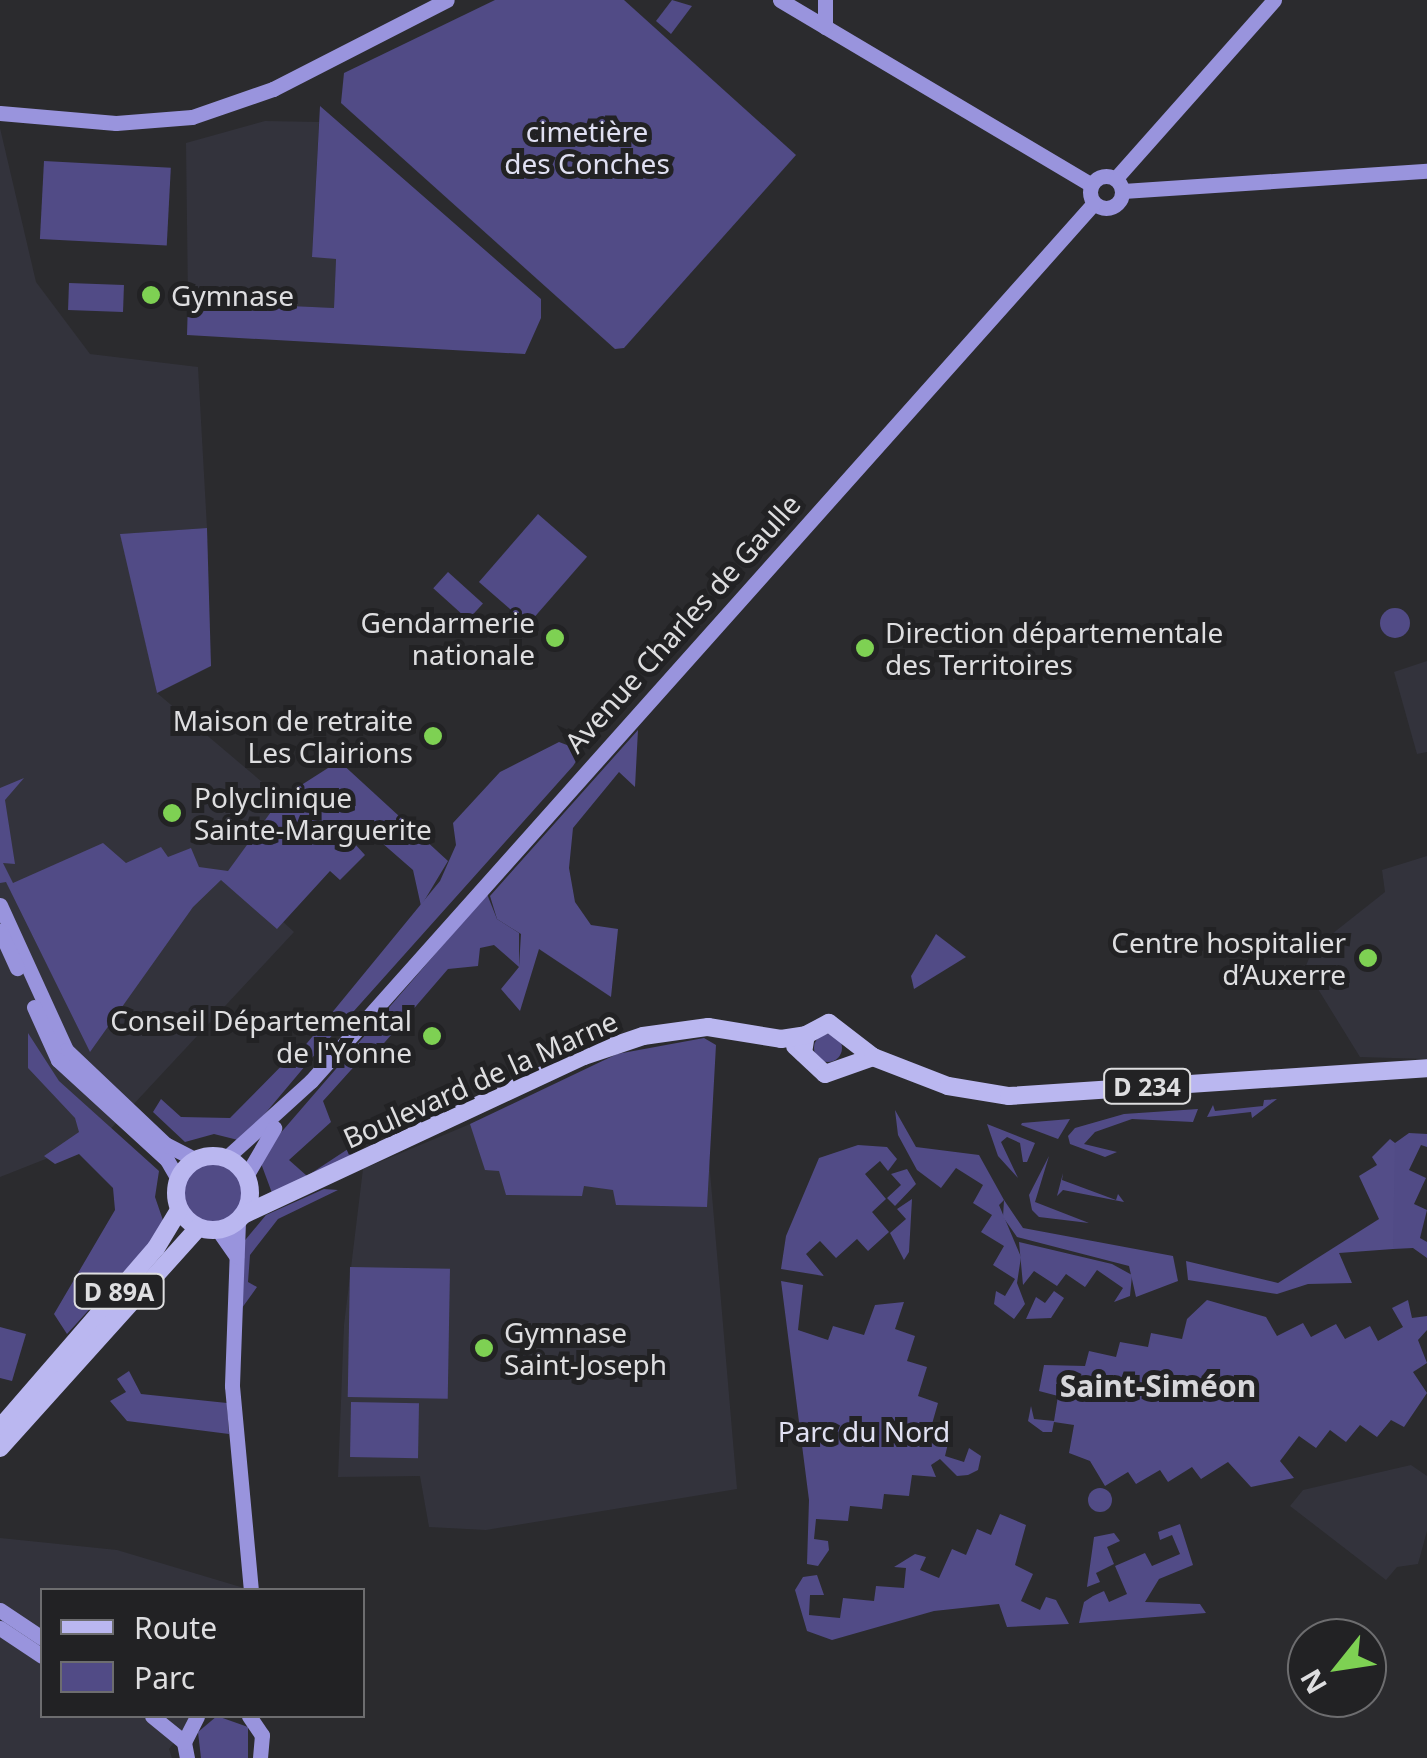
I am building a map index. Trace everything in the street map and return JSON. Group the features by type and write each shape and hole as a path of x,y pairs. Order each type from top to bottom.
{"main road":[{"path":"847,1066 851,1038 829,1023 804,1044 824,1074 873,1057"},
{"name":"Boulevard de la Marne","path":"241,1217 584,1056 643,1036 708,1027 804,1044"},
{"name":"D 234","path":"851,1038 873,1057 948,1086 1009,1096 1427,1068"},
{"path":"248,1184 241,1217 218,1230 198,1228 179,1210 178,1178 196,1160 226,1158 268,1204"},
{"name":"D 89A","path":"0,1428 156,1248 179,1210"},
{"name":"D 89A","path":"0,1448 198,1228"}],"street":[{"path":"0,113 116,123 192,117 272,89 447,0"},
{"path":"780,0 1092,185"},
{"path":"825,0 826,27"},
{"path":"1092,185 1094,203 1113,207 1119,184 1274,0"},
{"path":"1092,185 1105,175 1119,184 1427,171"},
{"name":"Avenue Charles de Gaulle","path":"248,1184 253,1156 311,1081 1094,203"},
{"path":"0,904 66,1050 166,1144 196,1160"},
{"path":"0,931 58,1060 167,1160 178,1178"},
{"name":"Avenue Charles de Gaulle","path":"226,1158 311,1081"},
{"path":"241,1217 236,1256 232,1402 251,1588"},
{"path":"218,1230 236,1256"},
{"path":"0,1609 40,1633"},
{"path":"0,1628 40,1655"},
{"path":"154,1718 186,1750 196,1718"},
{"path":"250,1718 262,1735 260,1758"}],"shaded area":[{"path":"265,121 319,122 312,256 336,259 334,308 188,301 186,143"},
{"path":"0,128 36,282 90,354 198,367 207,528 121,534 157,693 281,798 229,871 294,932 104,1136 0,1177"},
{"path":"1427,661 1427,752 1417,754 1394,672"},
{"path":"638,730 635,787 619,772 573,828 569,868 575,902 591,925 618,929 611,997 539,949 520,1011 501,989 519,967 521,934 497,919 490,896"},
{"path":"559,742 583,751 573,766 311,1059 303,1048 440,881 456,845 453,823 500,772"},
{"name":"Centre hospitalier d’Auxerre","path":"1427,856 1427,1059 1360,1057 1305,968 1313,949 1385,892 1382,870"},
{"path":"601,1069 709,1160 737,1489 486,1530 429,1527 420,1476 338,1477 344,1325 363,1169"},
{"path":"1390,1139 1395,1143 1393,1249 1339,1253 1352,1283 1308,1284 1277,1294 1188,1280 1186,1261 1278,1283 1379,1219 1359,1176 1377,1165 1372,1157"},
{"path":"1004,1200 1023,1228 1173,1256 1178,1281 1136,1297 1129,1266 1017,1237 1003,1217"},
{"path":"1411,1465 1427,1476 1427,1531 1418,1564 1397,1567 1386,1580 1290,1506 1303,1490"},
{"path":"0,1538 117,1550 244,1588 40,1588 40,1718 193,1718 169,1749 172,1758 0,1758"}],"green space":[{"name":"cimetière des Conches","path":"495,0 624,0 796,155 624,348 615,349 341,103 344,73"},
{"path":"672,0 692,6 671,34 656,21"},
{"path":"320,106 541,299 541,318 525,354 187,335 188,301 334,308 336,259 312,257"},
{"path":"44,161 171,168 167,246 40,239"},
{"path":"69,283 124,285 123,312 68,310"},
{"path":"538,514 587,557 528,625 479,582"},
{"path":"207,528 211,666 157,693 120,534"},
{"path":"448,572 483,603 468,620 433,588"},
{"path":"1395,608 1406,612 1410,623 1406,634 1395,638 1384,634 1380,623 1384,612"},
{"path":"339,761 448,861 421,906 413,870 366,829 354,843 365,855 340,880 330,871 277,929 221,880 193,907 90,1052 6,882 0,883 0,788 24,778 5,800 15,864 3,863 13,883 103,843 126,863 161,847 168,857 191,848 199,867 228,871 281,798"},
{"path":"487,894 497,919 519,933 519,967 494,945 480,948 478,966 448,969 366,1064 360,1060 323,1101 331,1122 289,1160 307,1176 351,1147 350,1160 272,1193 259,1158"},
{"path":"936,934 966,957 914,989 911,976"},
{"path":"28,1033 59,1081 159,1171 155,1197 165,1226 67,1334 54,1314 115,1210 113,1188 79,1154 55,1164 44,1156 79,1132 75,1118 28,1068"},
{"path":"828,1034 838,1038 842,1048 838,1058 828,1062 818,1058 814,1048 818,1038"},
{"path":"704,1038 716,1045 707,1207 616,1205 613,1190 584,1186 582,1196 506,1195 499,1171 485,1170 470,1124 617,1054"},
{"path":"301,1046 311,1059 242,1141 214,1134 185,1142 153,1112 161,1099 181,1117 230,1118"},
{"path":"1277,1099 1252,1118 1251,1112 1207,1117 1213,1105 1215,1111 1263,1106 1264,1100"},
{"path":"1198,1109 1193,1122 1132,1119 1095,1132 1084,1144 1117,1152 1105,1157 1070,1144 1068,1136 1075,1128 1124,1114"},
{"path":"895,1110 916,1147 979,1155 1004,1200 999,1205 1021,1257 1017,1283 1025,1304 1014,1319 994,1304 996,1291 1005,1296 1015,1279 993,1265 1004,1246 981,1232 992,1215 973,1203 983,1185 956,1168 941,1188 917,1170 898,1135"},
{"path":"1070,1119 1058,1139 1021,1125 1022,1123"},
{"path":"987,1124 1035,1143 1027,1162 1023,1162 1020,1143 1007,1137 1001,1142 1018,1178 998,1156"},
{"path":"1409,1133 1427,1134 1427,1147 1421,1145 1409,1170 1426,1178 1414,1204 1427,1210 1420,1238 1427,1242 1427,1258 1413,1248 1393,1249 1391,1158 1395,1143"},
{"path":"858,1145 887,1147 897,1159 888,1171 880,1161 865,1174 886,1199 872,1212 889,1232 868,1251 857,1239 836,1258 820,1241 806,1254 824,1276 781,1269 786,1236 819,1158"},
{"path":"1049,1156 1035,1202 1089,1223 1039,1217 1032,1210 1029,1195"},
{"path":"213,1164 233,1173 242,1193 233,1213 213,1222 193,1213 184,1193 193,1173"},
{"path":"907,1169 916,1184 895,1206 887,1198 901,1185 891,1174"},
{"path":"1063,1173 1062,1180 1116,1200 1118,1194 1124,1202 1063,1190 1057,1196"},
{"path":"324,1189 338,1190 278,1219 250,1255 248,1282 257,1287 242,1308 241,1245 266,1215"},
{"path":"912,1199 909,1252 904,1260 890,1233 906,1219 897,1209"},
{"path":"1019,1242 1112,1264 1132,1275 1130,1296 1114,1302 1123,1288 1097,1270 1085,1287 1066,1274 1057,1286 1034,1271 1023,1285"},
{"path":"350,1267 450,1269 448,1399 348,1397"},
{"name":"Parc du Nord","path":"781,1281 803,1285 798,1330 828,1340 833,1326 864,1335 875,1305 904,1302 895,1329 915,1336 907,1361 927,1367 918,1396 938,1403 932,1424 951,1431 945,1456 964,1462 969,1448 981,1456 978,1470 957,1476 940,1459 931,1465 936,1477 912,1475 909,1496 884,1494 882,1509 850,1506 848,1521 816,1519 814,1539 828,1541 829,1550 818,1566 807,1564 809,1500"},
{"path":"1054,1291 1064,1298 1051,1318 1026,1319 1036,1297 1045,1303"},
{"path":"1207,1300 1266,1317 1277,1336 1303,1323 1311,1337 1336,1324 1345,1339 1370,1326 1378,1341 1403,1327 1392,1308 1408,1300 1412,1318 1427,1316 1427,1330 1418,1340 1427,1363 1413,1372 1427,1393 1404,1427 1391,1420 1377,1437 1360,1425 1346,1442 1330,1430 1316,1448 1299,1436 1280,1461 1294,1478 1251,1487 1228,1462 1201,1479 1192,1467 1168,1482 1160,1470 1136,1484 1128,1472 1105,1486 1090,1461 1069,1453 1074,1425 1054,1422 1052,1432 1043,1432 1028,1421 1031,1406 1034,1419 1054,1421 1058,1396 1039,1391 1044,1365 1085,1366 1089,1351 1116,1357 1120,1342 1148,1347 1151,1333 1182,1339 1187,1319"},
{"path":"0,1327 26,1334 12,1381 0,1378"},
{"path":"129,1371 141,1394 227,1403 229,1434 127,1421 110,1401 126,1392 117,1379"},
{"path":"351,1402 419,1403 418,1458 350,1457"},
{"path":"1100,1488 1112,1500 1100,1512 1088,1500"},
{"path":"1000,1514 1026,1525 1015,1565 1033,1574 1021,1601 1040,1610 1046,1597 1056,1600 1069,1624 1007,1627 999,1604 934,1611 832,1640 807,1631 795,1590 803,1577 817,1575 824,1595 810,1595 809,1615 840,1618 843,1598 874,1601 876,1586 904,1588 906,1568 894,1567 915,1554 926,1557 920,1570 939,1578 952,1549 966,1555 977,1529 991,1535"},
{"path":"1180,1524 1193,1565 1159,1579 1145,1602 1200,1604 1206,1613 1079,1623 1084,1602 1093,1596 1104,1591 1109,1602 1127,1594 1115,1566 1145,1553 1152,1566 1180,1554 1172,1535 1160,1540 1158,1532"},
{"path":"1114,1533 1120,1541 1107,1547 1114,1564 1096,1573 1100,1582 1087,1587 1094,1537"},
{"path":"215,1718 248,1727 248,1758 201,1758 198,1732"}],"place":[{"name":"Gymnase","path":"151,295"},
{"name":"Gendarmerie nationale","path":"555,638"},
{"name":"Direction départementale des Territoires","path":"865,648"},
{"name":"Maison de retraite Les Clairions","path":"433,736"},
{"name":"Polyclinique Sainte-Marguerite","path":"172,813"},
{"name":"Centre hospitalier d’Auxerre","path":"1368,958"},
{"name":"Conseil Départemental de l'Yonne","path":"432,1036"},
{"name":"Gymnase Saint-Joseph","path":"484,1348"}],"district":[{"name":"Saint-Siméon","path":"1158,1386"}]}
